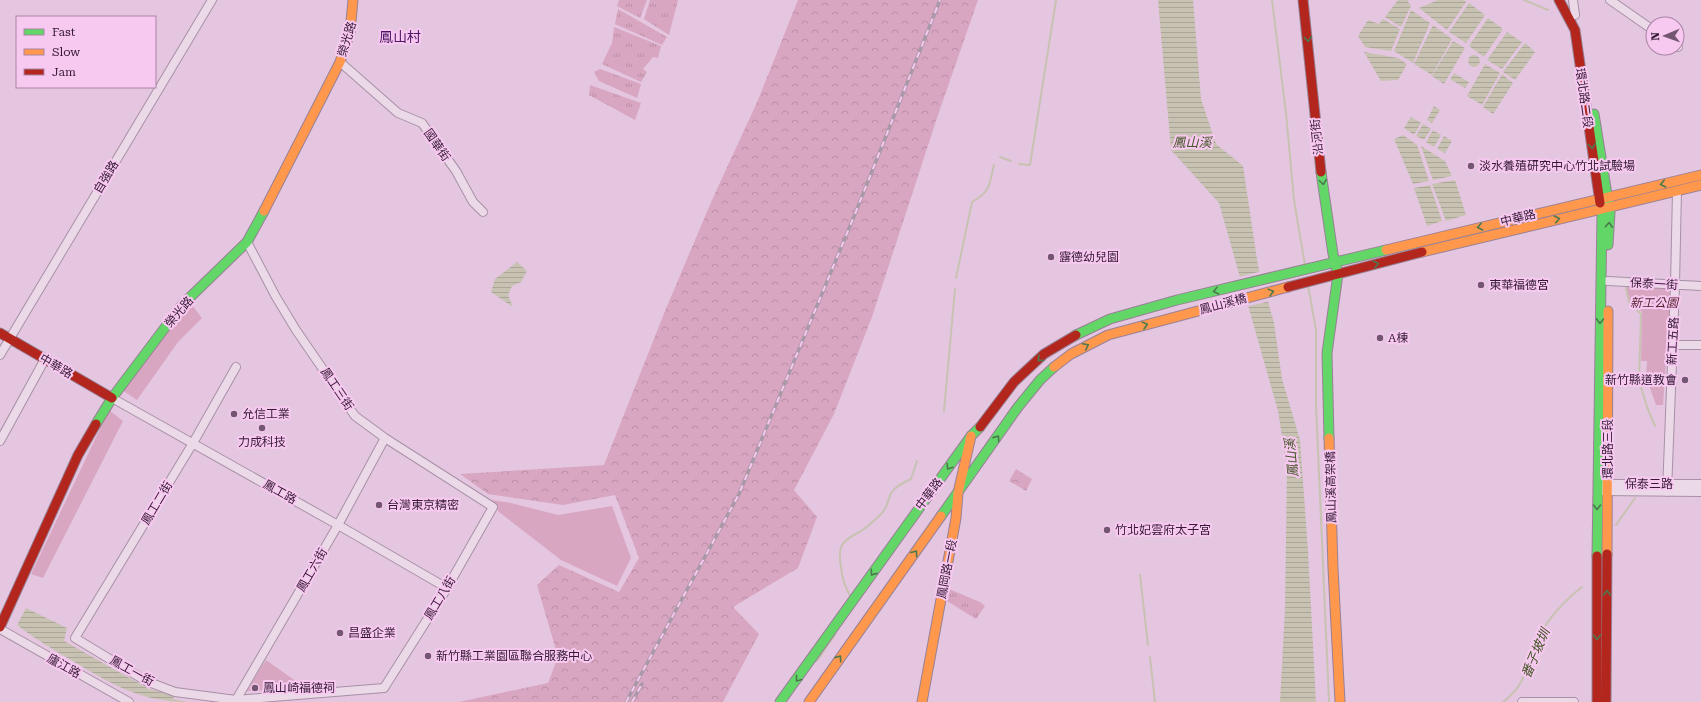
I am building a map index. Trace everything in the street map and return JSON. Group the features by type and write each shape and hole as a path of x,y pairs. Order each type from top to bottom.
{"street":[{"name":"自強路","path":"0,355 212,0"},
{"name":"榮光路","path":"0,628 78,456 112,398 182,305 247,242 340,62 350,36 354,17 354,0"},
{"name":"沿河街","path":"1303,0 1318,148 1333,254 1338,274"},
{"name":"環北路二段","path":"1559,0 1575,30 1603,198"},
{"name":"環北路二段","path":"1567,0 1581,29 1603,198"},
{"path":"1573,0 1575,15"},
{"path":"1610,0 1645,24"},
{"name":"國華街","path":"340,62 398,113 422,123 456,171 473,202 482,212"},
{"name":"中華路","path":"1335,261 1701,175"},
{"name":"中華路","path":"1338,274 1474,239 1701,185"},
{"name":"新工五路","path":"1666,488 1673,345 1677,191"},
{"name":"環北路三段","path":"1597,702 1597,488 1605,209 1603,198"},
{"name":"環北路三段","path":"1605,209 1610,213 1608,281 1606,702"},
{"name":"鳳工三街","path":"247,242 276,297 296,330 355,416 385,438 493,507"},
{"name":"鳳山溪橋","path":"1110,319 1177,300 1335,261"},
{"name":"鳳山溪橋","path":"1108,335 1338,274"},
{"name":"鳳山溪高架橋","path":"1338,274 1327,353 1333,568 1340,702"},
{"name":"保泰一街","path":"1608,281 1701,286"},
{"name":"中華路","path":"780,702 971,436 985,422 1014,382 1044,354 1067,339 1110,319"},
{"name":"中華路","path":"0,333 112,398"},
{"name":"中華路","path":"809,702 1018,407 1040,380 1057,364 1082,347 1108,335"},
{"path":"1673,345 1701,345"},
{"path":"0,442 45,359"},
{"name":"鳳工二街","path":"75,638 193,443 236,367"},
{"name":"鳳工路","path":"112,398 447,588"},
{"name":"鳳岡路一段","path":"922,702 956,518 958,493 971,436"},
{"name":"鳳工六街","path":"236,700 338,525 385,438"},
{"name":"保泰三路","path":"1597,488 1666,488 1701,484"},
{"name":"保泰三路","path":"1666,488 1701,492"},
{"name":"鳳工八街","path":"384,688 447,588 493,507"},
{"name":"廬江路","path":"0,628 129,702"},
{"name":"鳳工一街","path":"75,638 146,681 175,692 236,700 384,688"},
{"path":"1522,702 1574,702"},
{"path":"1606,702 1611,702"}],"green space":[{"path":"619,0 647,0 640,18 617,6"},
{"path":"650,0 678,0 669,35 644,19"},
{"path":"798,0 978,0 938,115 872,317 834,414 794,490 817,517 798,568 733,607 759,634 723,702 459,702 548,683 558,657 537,585 559,565 619,592 639,558 615,495 563,505 488,494 460,474 604,465 665,311 712,200 758,100"},
{"path":"618,9 667,37 662,45 615,24"},
{"path":"614,27 661,46 658,58 653,57 643,69 647,72 641,82 602,64 612,43"},
{"path":"600,69 641,84 637,98 599,81 594,72"},
{"path":"590,85 641,103 635,120 589,95"},
{"name":"新工公園","path":"1626,286 1671,288 1663,405 1656,405 1646,377 1647,361 1641,361 1642,312 1630,302"},
{"path":"189,301 202,318 178,342 137,400 122,390"},
{"path":"109,410 123,421 43,578 31,574"},
{"path":"1016,469 1032,479 1026,491 1009,481"},
{"path":"491,500 511,503 558,515 612,506 631,558 617,586 561,560 499,512"},
{"path":"949,589 980,602 985,606 976,619 947,601"},
{"path":"266,660 307,689 246,691"}],"water":[{"name":"鳳山溪","path":"1158,0 1193,0 1201,99 1216,144 1243,166 1258,266 1274,323 1282,379 1300,440 1308,551 1316,702 1280,702 1285,609 1287,468 1278,411 1219,203 1171,150"},
{"path":"1398,0 1407,0 1411,6 1401,27 1385,17"},
{"path":"1438,0 1464,0 1466,2 1447,30 1419,8"},
{"path":"1469,3 1485,15 1466,43 1449,32"},
{"path":"1411,10 1430,23 1413,63 1394,51"},
{"path":"1488,18 1503,29 1484,57 1469,46"},
{"path":"1383,19 1400,29 1391,51 1365,47 1358,36 1368,20 1379,24"},
{"path":"1433,25 1452,39 1432,75 1414,64"},
{"path":"1507,32 1522,42 1502,69 1487,60"},
{"path":"1453,41 1465,48 1444,84 1432,76"},
{"path":"1525,43 1535,52 1515,80 1503,72"},
{"path":"1364,52 1398,58 1407,64 1398,80 1381,81"},
{"path":"1474,55 1478,57 1480,61 1478,65 1474,67 1470,65 1468,61 1470,57"},
{"path":"1485,64 1500,73 1482,105 1467,96"},
{"path":"1454,73 1469,82 1465,88 1450,79"},
{"path":"1502,74 1513,83 1493,114 1483,107"},
{"path":"1434,106 1440,110 1432,123 1427,120"},
{"path":"1411,117 1421,123 1414,135 1404,128"},
{"path":"1423,124 1431,129 1424,140 1416,136"},
{"path":"1433,130 1441,135 1434,147 1426,142"},
{"path":"1403,135 1417,145 1429,181 1413,184 1394,139"},
{"path":"1444,136 1452,141 1445,153 1437,149"},
{"path":"1421,146 1445,161 1452,176 1433,180"},
{"path":"1455,180 1466,215 1446,221 1432,184"},
{"path":"1430,185 1442,221 1427,226 1414,188"},
{"path":"517,262 527,271 521,282 512,286 508,295 513,307 491,292 495,279"},
{"path":"26,608 67,628 64,641 149,689 174,696 173,699 188,702 155,699 140,695 126,690 85,668 43,643 17,625"}],"pier":[{"path":"1262,271 1270,301 1246,307 1238,277"}],"waterway":[{"path":"1019,164 1030,165 1056,0"},
{"path":"1272,0 1286,113 1294,200 1305,265"},
{"path":"1524,0 1548,10"},
{"path":"1000,157 1011,161"},
{"path":"956,278 972,202 986,191 990,183 994,165"},
{"path":"1308,285 1316,330 1316,405 1329,702"},
{"path":"1626,288 1629,302 1641,314 1639,380 1647,407 1655,426"},
{"path":"944,411 955,289"},
{"path":"850,596 841,571 840,554 842,544 867,527 882,513 891,493 900,484 911,479 917,461"},
{"name":"番子坡圳","path":"1616,525 1635,498"},
{"path":"1140,575 1148,645"},
{"name":"番子坡圳","path":"1503,702 1518,687 1522,680 1538,638 1547,623 1563,604 1582,587"},
{"path":"817,661 835,635"},
{"path":"1150,657 1155,702"}],"railway":[{"path":"626,702 739,494 855,214 940,0"},
{"path":"632,702 642,684"}],"traffic: fast":[{"path":"1594,114 1610,213 1608,245"},
{"path":"1321,172 1333,254 1338,274 1327,353 1329,438"},
{"path":"1597,556 1602,214 1600,203"},
{"path":"96,424 112,398 182,305 247,242 264,211"},
{"path":"1076,335 1110,319 1177,300 1386,250"},
{"path":"941,516 1018,407 1040,380 1054,367"},
{"path":"780,702 971,436 980,427"}],"traffic: slow":[{"path":"264,211 340,62 350,32 353,0"},
{"path":"1386,250 1701,175"},
{"path":"1422,252 1701,185"},
{"path":"1054,367 1071,354 1108,335 1288,287"},
{"path":"1607,554 1608,311"},
{"path":"922,702 956,518 958,493 971,436"},
{"path":"1329,438 1333,568 1340,702"},
{"path":"809,702 941,516"}],"traffic: jam":[{"path":"1303,0 1321,172"},
{"path":"1559,0 1575,30 1600,203"},
{"path":"1288,287 1422,252"},
{"path":"0,333 112,398"},
{"path":"980,427 1014,382 1044,354 1076,335"},
{"path":"0,627 78,455 96,424"},
{"path":"1606,702 1607,554"},
{"path":"1597,556 1597,702"}],"place":[{"name":"淡水養殖研究中心竹北試驗場","path":"1471,166"},
{"name":"露德幼兒園","path":"1051,257"},
{"name":"東華福德宮","path":"1481,285"},
{"name":"A棟","path":"1380,338"},
{"name":"新竹縣道教會","path":"1685,380"},
{"name":"允信工業","path":"234,414"},
{"name":"力成科技","path":"262,428"},
{"name":"台灣東京精密","path":"379,505"},
{"name":"竹北妃雲府太子宮","path":"1107,530"},
{"name":"昌盛企業","path":"340,633"},
{"name":"新竹縣工業園區聯合服務中心","path":"428,656"},
{"name":"鳳山崎福德祠","path":"255,688"}],"district":[{"name":"鳳山村","path":"400,37"}]}
